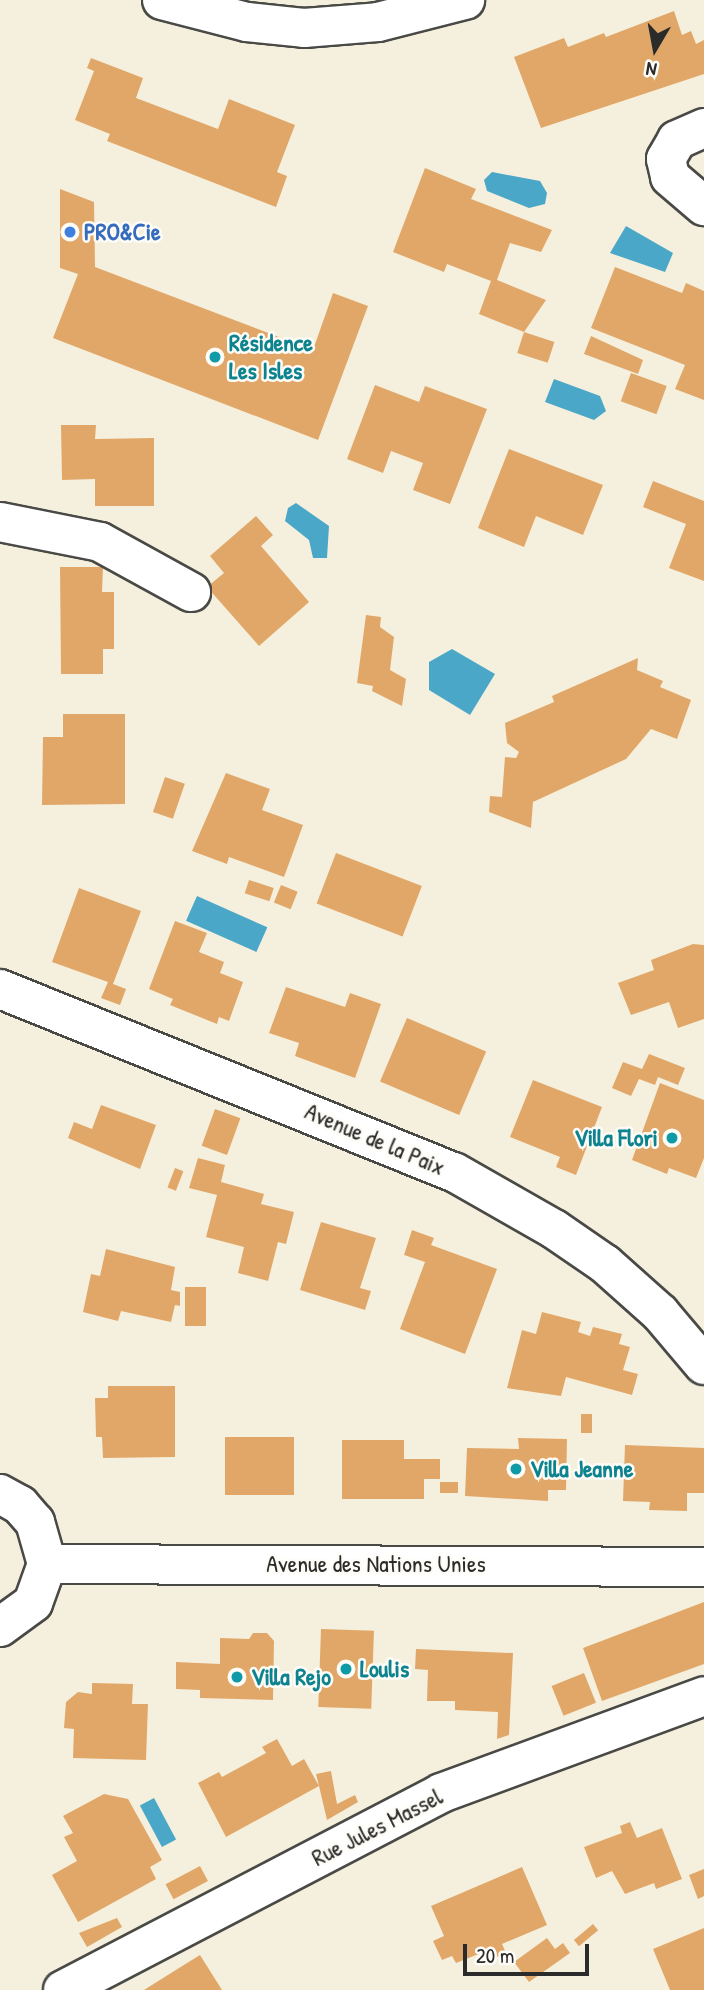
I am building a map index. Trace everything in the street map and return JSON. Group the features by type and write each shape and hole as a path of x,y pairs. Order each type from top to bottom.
{"street":[{"path":"162,0 247,22 305,14 378,22 465,0"},
{"path":"704,128 677,140 666,159 670,177 704,206"},
{"path":"0,522 100,542 191,592"},
{"name":"Avenue de la Paix","path":"0,989 454,1172 554,1228 605,1264 660,1314 704,1365"},
{"path":"0,1494 20,1505 35,1522 47,1564 33,1603 0,1627"},
{"name":"Avenue des Nations Unies","path":"47,1564 704,1567"},
{"name":"Rue Jules Massel","path":"64,1990 108,1980 441,1793 704,1696"}],"water":[{"path":"492,172 540,181 547,193 545,204 529,208 487,191 484,180"},
{"path":"626,226 673,253 665,272 610,253"},
{"path":"554,379 600,396 606,411 594,420 545,402"},
{"path":"296,503 329,526 327,558 313,558 309,540 285,521 288,508"},
{"path":"452,649 495,674 470,715 429,690 429,662"},
{"path":"197,896 267,927 256,952 186,921"},
{"path":"154,1798 176,1839 162,1847 140,1806"}],"building":[{"path":"674,11 682,35 691,31 696,44 704,40 704,74 541,128 514,57 564,38 568,47 604,33 606,37"},
{"path":"91,58 143,78 136,98 218,129 229,99 295,125 277,172 287,176 276,207 107,141 110,134 75,120 94,71 87,68"},
{"path":"425,168 476,189 471,199 552,230 541,252 510,243 497,280 546,300 524,332 479,314 491,281 447,264 444,272 393,252"},
{"name":"Résidence Les Isles","path":"60,189 94,202 95,267 313,350 333,293 368,306 318,440 53,338 78,274 60,268"},
{"path":"615,267 682,293 686,283 704,291 704,400 675,389 685,365 591,328"},
{"path":"524,332 554,342 548,363 517,353"},
{"path":"591,336 643,360 638,374 584,354"},
{"path":"631,373 667,386 656,414 621,401"},
{"path":"375,385 419,402 425,386 487,409 450,504 413,490 423,463 391,451 383,473 347,459"},
{"path":"61,425 96,425 95,439 154,438 154,506 95,506 95,479 62,480"},
{"path":"509,449 603,485 583,535 536,516 524,547 478,528"},
{"path":"653,481 704,501 704,581 669,568 686,524 643,507"},
{"path":"256,516 273,535 261,546 309,602 259,646 207,587 224,573 210,556"},
{"path":"60,567 103,567 102,592 114,592 114,649 103,649 103,674 61,674"},
{"path":"366,615 381,617 380,627 394,637 390,670 406,679 402,706 372,691 373,686 357,683"},
{"path":"638,658 637,670 663,681 660,687 691,700 677,739 651,729 626,759 533,802 531,828 489,812 490,796 502,797 505,757 516,758 519,752 507,743 505,723 554,702 552,696"},
{"path":"63,714 125,714 125,804 42,805 43,737 63,737"},
{"path":"226,773 270,789 262,810 303,825 284,877 229,857 227,864 192,851"},
{"path":"165,777 185,784 173,819 153,812"},
{"path":"336,853 422,886 403,936 317,903"},
{"path":"249,880 274,888 269,901 245,893"},
{"path":"281,885 298,892 291,909 274,903"},
{"path":"79,888 141,911 113,984 126,989 120,1005 101,998 108,982 52,962"},
{"path":"175,921 207,933 199,952 224,962 220,973 243,982 229,1021 219,1017 217,1024 170,1005 173,999 149,989"},
{"path":"693,944 704,945 704,1019 678,1028 669,1002 631,1015 618,983 654,970 651,960"},
{"path":"286,987 345,1007 350,993 381,1004 355,1078 295,1056 299,1043 269,1033"},
{"path":"407,1018 486,1052 459,1115 380,1082"},
{"path":"649,1054 685,1068 678,1085 658,1077 655,1085 639,1079 631,1096 612,1088 623,1062 642,1069"},
{"path":"533,1080 602,1107 576,1175 556,1167 560,1157 510,1137"},
{"name":"Villa Flori","path":"660,1083 704,1100 704,1158 696,1178 669,1168 667,1174 632,1160"},
{"path":"101,1105 156,1125 140,1169 68,1138 74,1122 92,1129"},
{"path":"215,1109 240,1118 227,1155 202,1146"},
{"path":"198,1158 225,1165 221,1182 264,1194 261,1204 294,1212 286,1244 278,1242 268,1281 238,1273 244,1247 206,1237 217,1195 189,1188"},
{"path":"175,1168 183,1171 176,1191 167,1188"},
{"path":"321,1222 376,1238 360,1288 371,1291 365,1310 300,1290"},
{"path":"412,1230 434,1238 431,1245 497,1269 465,1354 400,1329 425,1262 404,1255"},
{"path":"106,1249 175,1267 171,1290 180,1292 180,1306 175,1305 171,1322 121,1311 118,1321 83,1312 91,1274 100,1276"},
{"path":"185,1287 206,1287 206,1326 185,1326"},
{"path":"542,1312 581,1322 578,1332 590,1336 593,1327 622,1334 619,1344 630,1347 623,1370 638,1374 632,1395 566,1377 561,1396 507,1388 522,1330 536,1334"},
{"path":"108,1386 175,1386 175,1457 103,1458 102,1437 96,1437 95,1398 108,1398"},
{"path":"581,1414 592,1414 592,1433 581,1433"},
{"path":"225,1437 294,1437 294,1495 225,1495"},
{"name":"Villa Jeanne","path":"518,1438 567,1439 566,1490 548,1490 548,1501 465,1496 467,1448 519,1449"},
{"path":"342,1440 404,1440 404,1459 440,1459 440,1479 424,1479 424,1499 342,1499"},
{"path":"625,1445 704,1448 704,1493 687,1493 687,1511 649,1510 650,1502 623,1501"},
{"path":"440,1482 458,1482 458,1493 440,1493"},
{"path":"704,1602 704,1664 602,1701 583,1648"},
{"name":"Loulis","path":"321,1629 374,1631 371,1709 318,1707"},
{"name":"Villa Rejo","path":"253,1633 267,1633 274,1641 273,1700 200,1698 200,1690 176,1689 176,1662 220,1664 220,1638 249,1639"},
{"path":"416,1649 513,1653 509,1735 497,1739 498,1712 455,1710 455,1701 427,1701 428,1670 415,1669"},
{"path":"584,1673 596,1703 564,1716 552,1686"},
{"path":"92,1683 133,1684 132,1704 148,1704 146,1760 73,1758 74,1729 64,1728 66,1702 78,1692 92,1694"},
{"path":"277,1739 292,1766 304,1759 319,1786 226,1837 198,1783 219,1772 222,1777 266,1753 262,1747"},
{"path":"331,1771 337,1804 355,1795 358,1802 327,1820 316,1774"},
{"path":"104,1794 128,1799 162,1860 150,1867 156,1879 78,1922 52,1875 77,1861 64,1837 73,1833 63,1816"},
{"path":"630,1822 637,1838 662,1828 682,1879 656,1889 654,1883 625,1894 612,1871 596,1878 584,1847 622,1833 620,1826"},
{"path":"200,1866 208,1881 174,1899 166,1884"},
{"path":"522,1867 547,1925 502,1944 506,1953 485,1962 481,1953 456,1963 452,1956 442,1960 433,1941 444,1936 431,1906"},
{"path":"704,1869 704,1896 698,1899 689,1875"},
{"path":"117,1918 122,1927 87,1947 79,1933"},
{"path":"593,1924 598,1930 579,1946 574,1940"},
{"path":"704,1928 704,1990 670,1990 653,1949"},
{"path":"547,1938 555,1949 563,1943 570,1953 529,1982 514,1962"},
{"path":"200,1955 222,1990 144,1990 179,1968"}],"place":[{"name":"PRO&Cie","path":"70,232"},
{"name":"Résidence Les Isles","path":"215,357"},
{"name":"Villa Flori","path":"672,1138"},
{"name":"Villa Jeanne","path":"516,1469"},
{"name":"Loulis","path":"346,1669"},
{"name":"Villa Rejo","path":"237,1677"}]}
